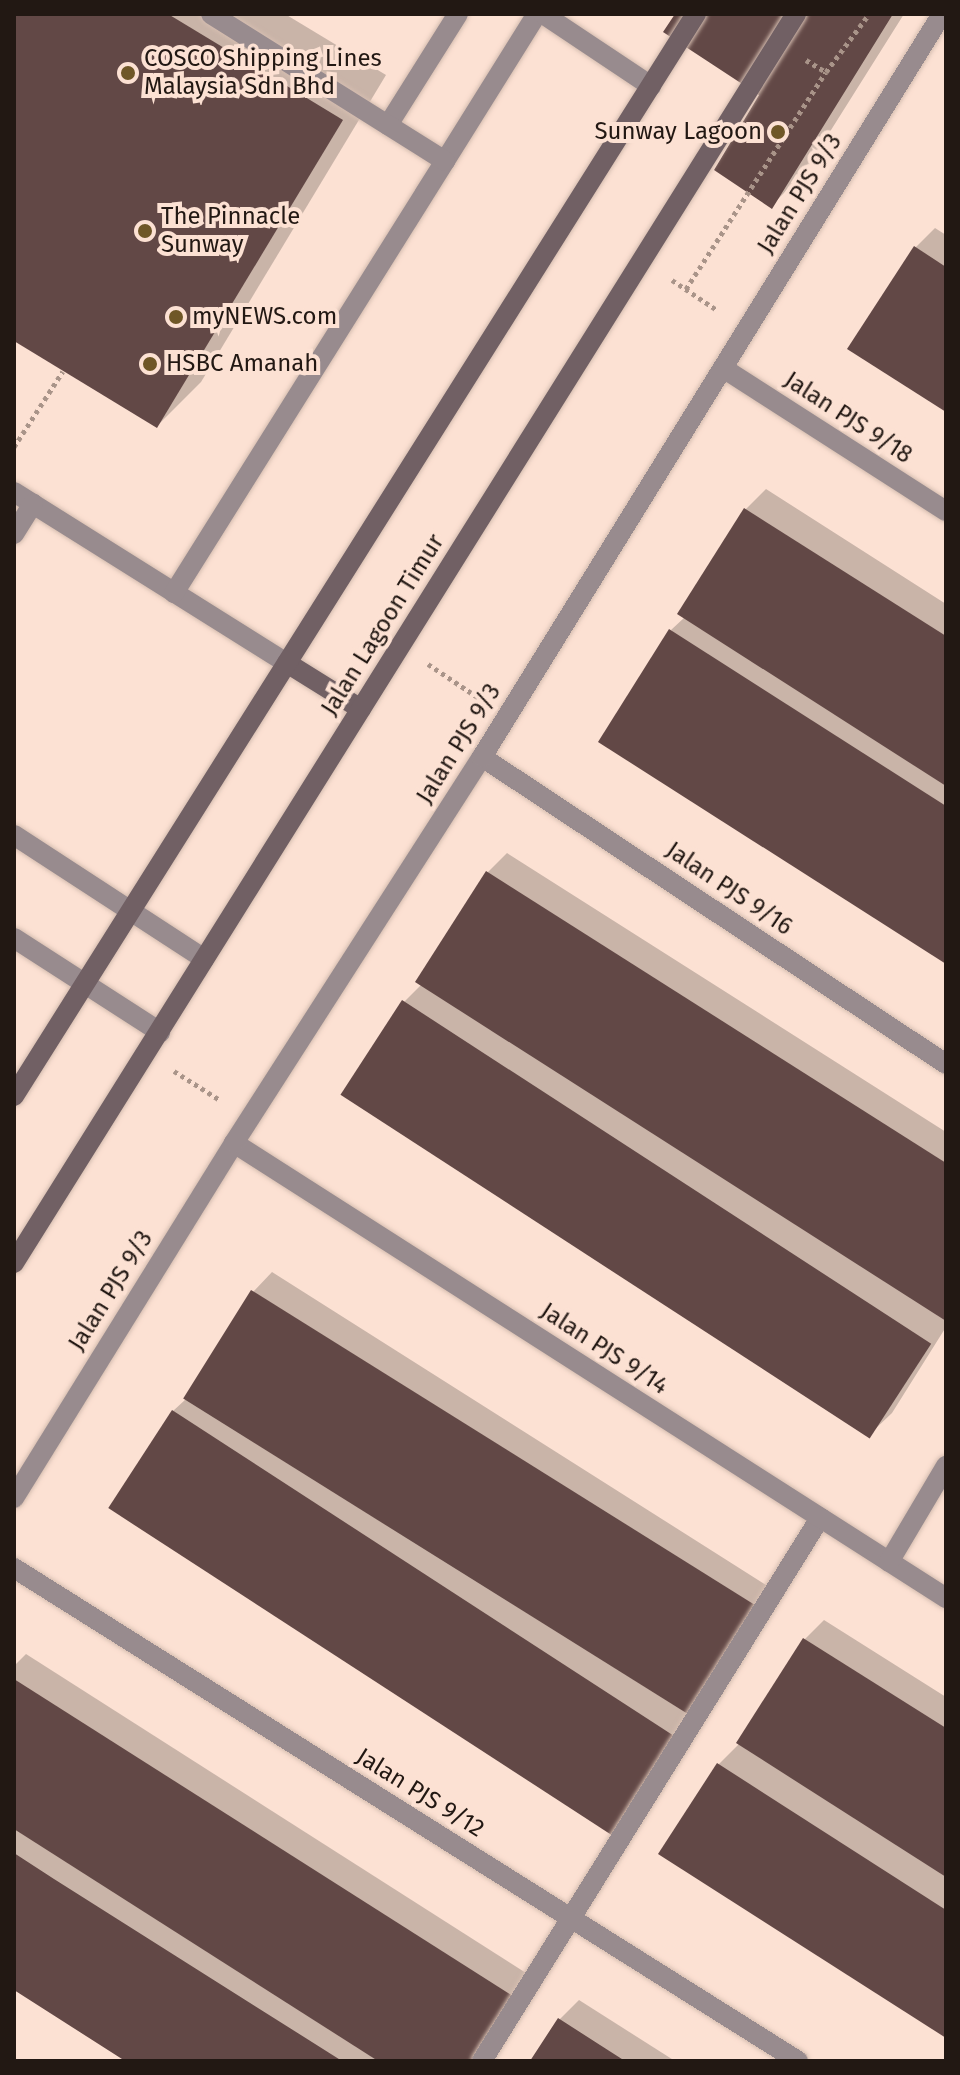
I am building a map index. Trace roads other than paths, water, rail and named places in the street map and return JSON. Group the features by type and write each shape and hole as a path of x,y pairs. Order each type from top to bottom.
{"main road":[{"path":"14,1096 696,14"},
{"name":"Jalan Lagoon Timur","path":"14,1263 796,14"},
{"path":"287,663 361,709"}],"street":[{"path":"211,14 445,161"},
{"path":"388,125 458,14"},
{"path":"174,593 537,14"},
{"path":"543,14 651,86"},
{"name":"Jalan PJS 9/3","path":"14,1498 234,1143 482,757 942,14"},
{"name":"Jalan PJS 9/18","path":"723,368 946,511"},
{"path":"14,492 287,663"},
{"path":"14,534 33,504"},
{"name":"Jalan PJS 9/16","path":"482,757 946,1064"},
{"path":"14,835 204,959"},
{"path":"14,938 160,1032"},
{"name":"Jalan PJS 9/14","path":"234,1143 946,1598"},
{"path":"889,1562 946,1466"},
{"path":"482,2061 820,1518"},
{"name":"Jalan PJS 9/12","path":"14,1568 798,2061"}],"place":[{"name":"COSCO Shipping Lines Malaysia Sdn Bhd","path":"128,73"},
{"name":"Sunway Lagoon","path":"778,132"},
{"name":"The Pinnacle Sunway","path":"145,231"},
{"name":"myNEWS.com","path":"176,317"},
{"name":"HSBC Amanah","path":"150,364"}]}
